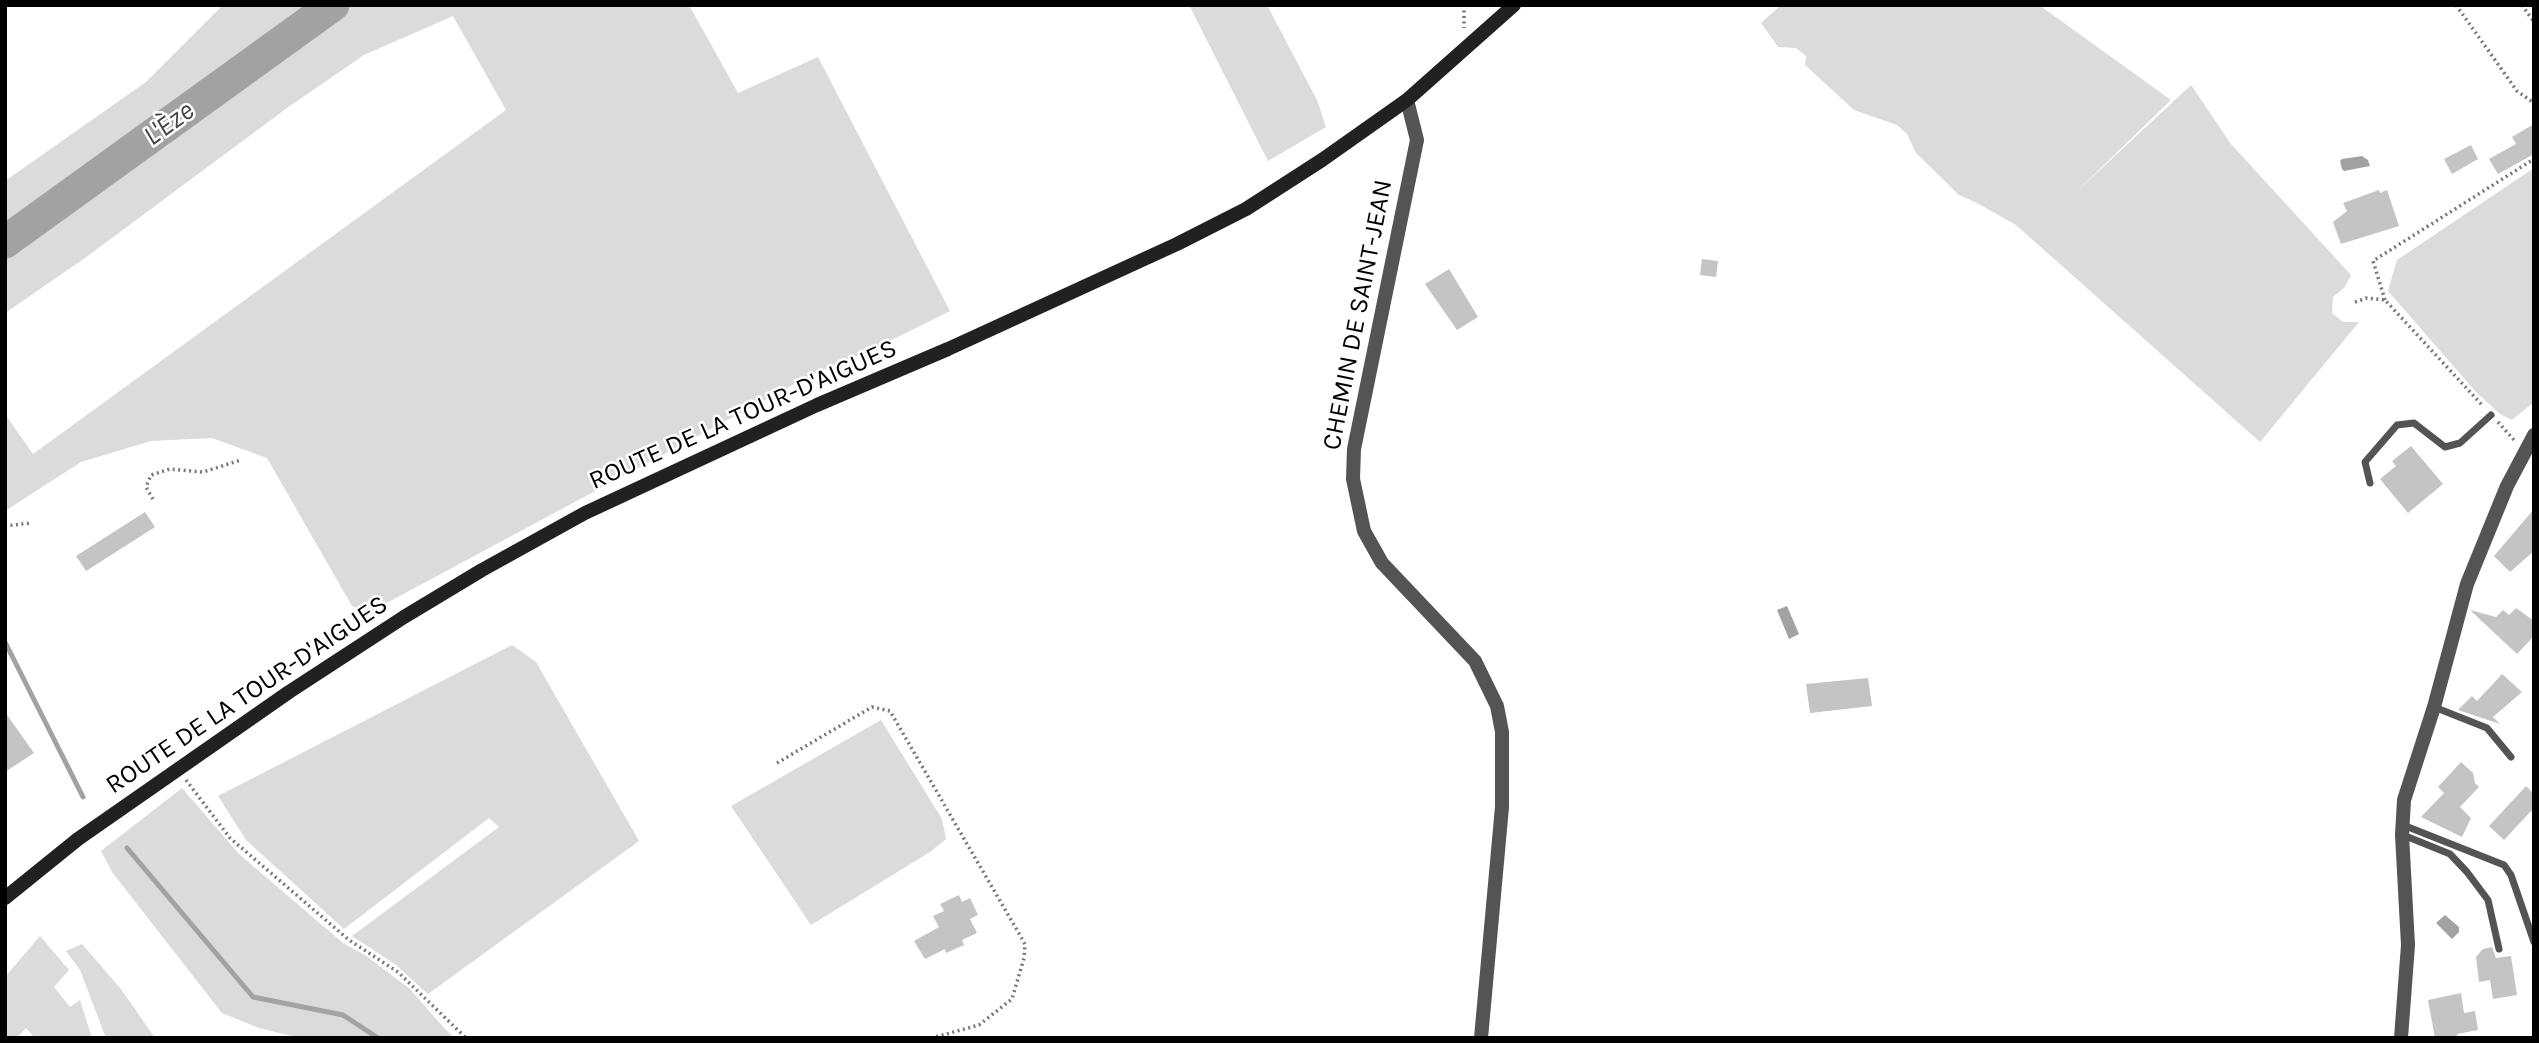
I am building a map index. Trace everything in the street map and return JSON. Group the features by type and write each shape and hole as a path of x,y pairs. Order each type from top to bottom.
{"main road":[{"name":"ROUTE DE LA TOUR-D'AIGUES","path":"5,898 78,839 289,692 482,570 585,513 817,405 948,349 1177,244 1246,209 1407,100 1514,5"}],"street":[{"name":"CHEMIN DE SAINT-JEAN","path":"1407,100 1417,140 1354,449 1353,479 1364,531 1382,564 1475,661 1497,706 1502,732 1502,807 1481,1038"},
{"path":"2401,1038 2408,945 2402,830 2404,800 2434,707 2467,584 2507,486 2529,456 2534,435"}],"lane":[{"path":"2370,482 2365,462 2397,425 2414,423 2445,447 2460,443 2491,415"},
{"path":"2434,707 2487,728 2511,757"},
{"path":"2402,830 2504,865 2511,875 2534,942"},
{"path":"2402,830 2450,854 2467,872 2488,900 2499,949"}],"path":[{"path":"2456,5 2517,91 2534,103"},
{"path":"2522,5 2534,22"},
{"path":"2529,456 2385,300 2373,261 2534,159"},
{"path":"2355,302 2367,298 2385,300"},
{"path":"153,499 146,487 151,475 170,469 203,472 241,460"},
{"path":"5,527 31,523"},
{"path":"777,763 872,707 890,711 1025,944 1024,958 1012,999 979,1025 932,1038"},
{"path":"179,770 230,838 349,940 398,972 466,1038"}],"shaded area":[{"path":"223,5 689,5 738,93 818,57 950,311 867,352 815,373 368,613 352,606 267,458 212,438 151,441 81,462 5,511 5,414 33,454 506,110 453,16 364,55 5,313 5,181 146,82"},
{"path":"1189,5 1267,5 1317,100 1326,127 1268,161"},
{"path":"1781,5 2039,5 2171,100 2073,195 2191,85 2231,144 2351,275 2344,288 2333,297 2332,313 2343,322 2359,322 2260,442 2016,225 1959,195 1916,153 1907,134 1897,125 1854,110 1805,65 1806,56 1796,48 1778,47 1761,23"},
{"path":"2362,156 2368,160 2370,166 2344,171 2342,169 2342,159"},
{"path":"2534,168 2534,402 2512,420 2500,414 2476,392 2388,291 2397,260"},
{"path":"1787,606 1799,634 1789,639 1777,610"},
{"path":"512,645 536,662 639,841 428,994 396,965 352,936 499,827 489,818 344,929 246,840 218,796"},
{"path":"881,720 942,819 946,839 930,852 811,925 731,806"},
{"path":"182,788 239,854 343,943 365,955 410,989 455,1038 300,1038 259,1028 222,1013 112,872 101,851"},
{"path":"2445,915 2459,927 2459,932 2452,939 2436,923"},
{"path":"40,936 69,970 54,987 70,1007 80,1000 92,1038 35,1038 26,1028 17,1038 5,1038 5,977"},
{"path":"82,944 121,989 155,1038 106,1038 80,970 66,951"}],"building":[{"path":"2534,124 2534,154 2498,174 2489,159 2516,144 2512,137"},
{"path":"2471,145 2478,159 2452,174 2444,159"},
{"path":"2379,190 2380,193 2387,190 2399,226 2341,244 2333,222 2347,211 2343,203"},
{"path":"1702,259 1718,261 1716,277 1700,275"},
{"path":"1449,269 1478,317 1457,330 1425,284"},
{"path":"2411,446 2443,484 2408,513 2380,479 2396,466 2392,461"},
{"path":"2534,509 2534,551 2510,572 2494,556"},
{"path":"145,512 155,527 86,571 76,556"},
{"path":"2516,608 2534,621 2534,636 2517,654 2470,610 2496,617 2503,610 2509,615"},
{"path":"2502,674 2522,692 2493,717 2500,724 2458,710 2472,696 2477,701"},
{"path":"1868,678 1872,706 1810,713 1806,684"},
{"path":"5,712 34,753 5,772"},
{"path":"2461,762 2473,773 2475,783 2479,787 2460,807 2471,818 2462,837 2421,817 2444,793 2438,787"},
{"path":"2526,786 2534,794 2534,808 2504,840 2489,826"},
{"path":"959,895 962,902 970,898 978,915 970,919 977,933 962,940 964,945 946,953 945,949 925,959 914,941 939,927 933,916 944,911 940,904"},
{"path":"2492,947 2496,958 2511,956 2517,995 2493,999 2490,980 2479,982 2476,957 2483,949"},
{"path":"2461,993 2464,1013 2475,1011 2478,1030 2457,1034 2458,1038 2435,1038 2428,1000"}],"waterway":[{"name":"L'Èze","path":"5,242 333,5"},
{"path":"5,642 83,797"},
{"path":"127,848 253,997 343,1015 378,1038"}]}
